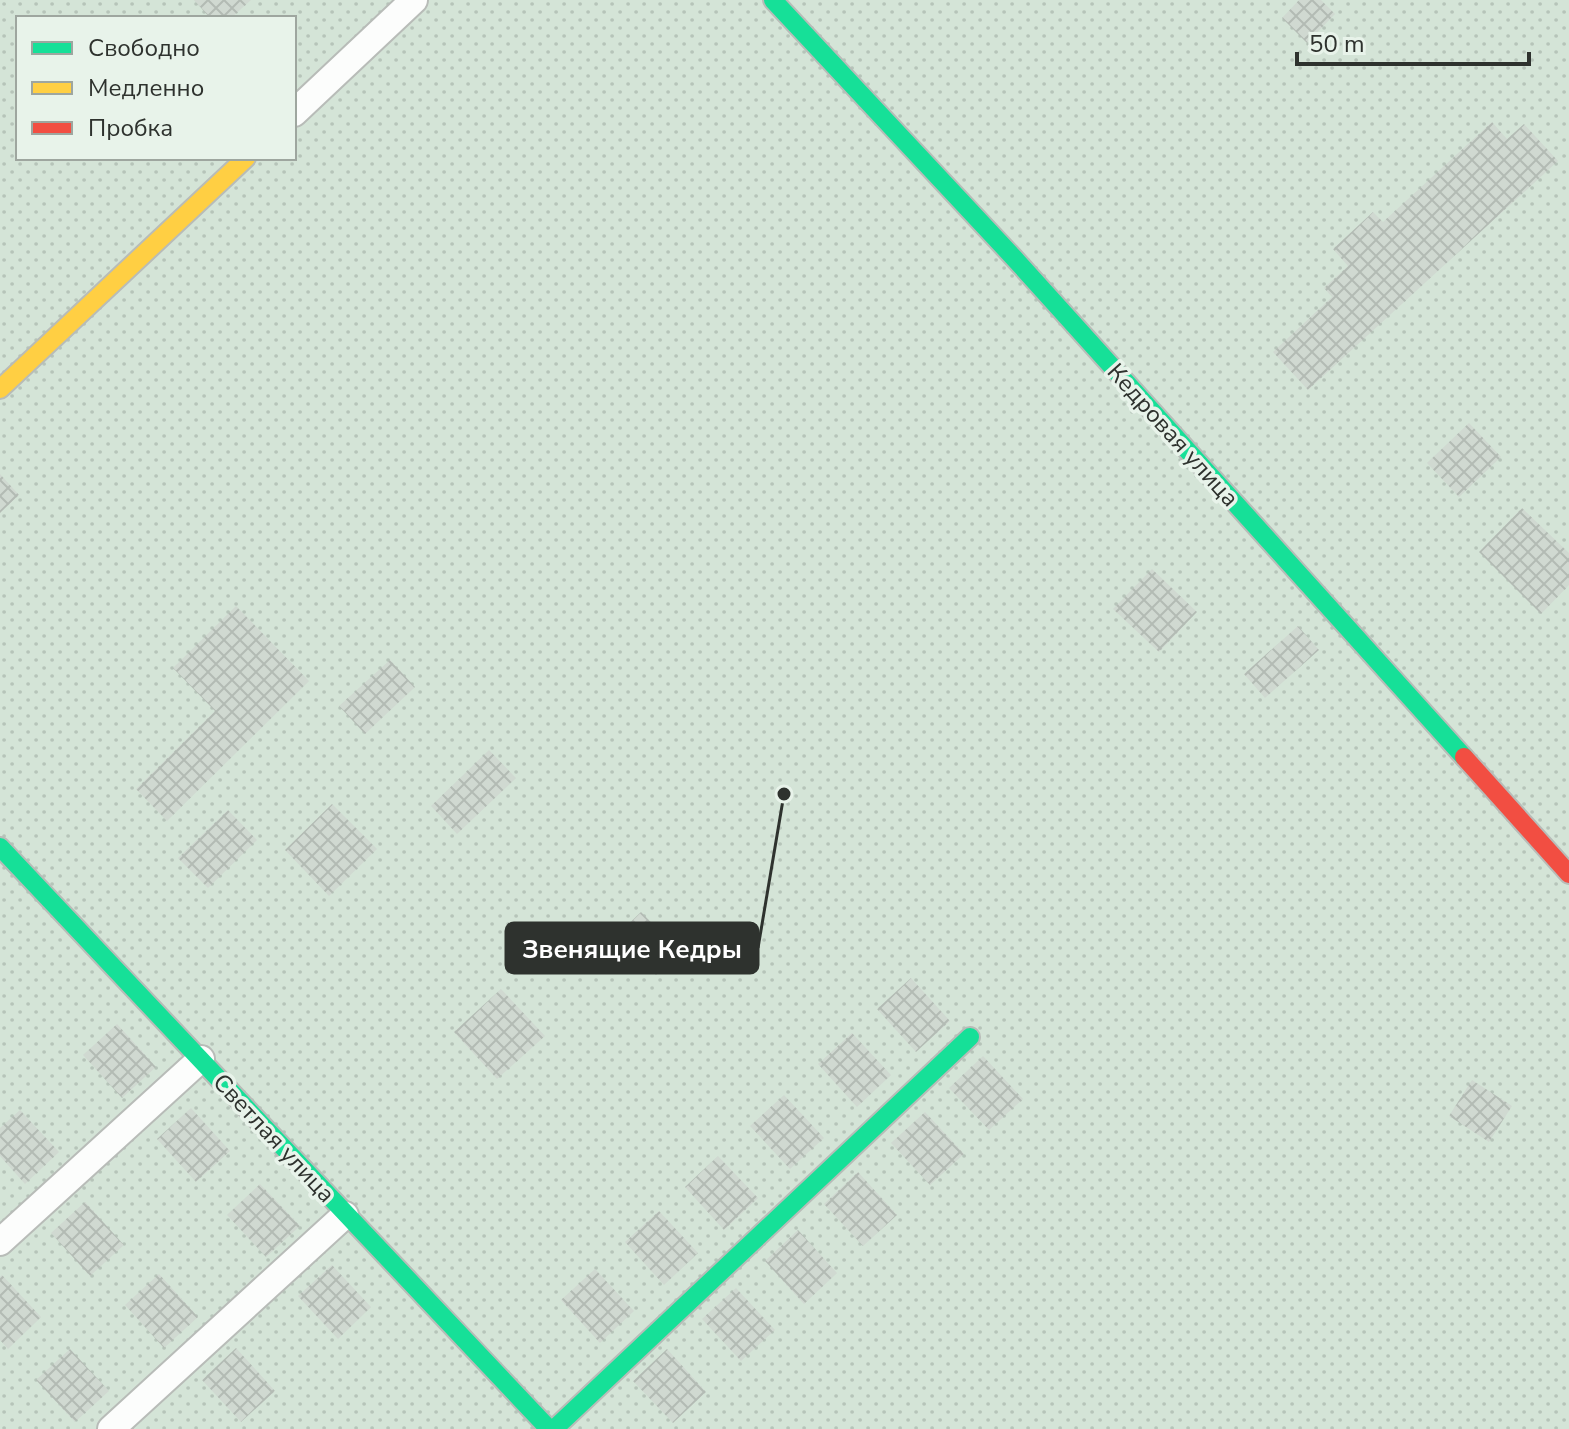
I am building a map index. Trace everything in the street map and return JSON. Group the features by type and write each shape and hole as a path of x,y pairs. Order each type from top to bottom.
{"street":[{"path":"296,111 414,0"},
{"name":"Кедровая улица","path":"773,0 1014,258 1569,874"},
{"path":"0,389 244,160"},
{"name":"Светлая улица","path":"0,847 345,1215 552,1429"},
{"path":"552,1429 970,1037"},
{"path":"0,1242 201,1059"},
{"path":"111,1429 345,1215"}],"green space":[{"path":"0,0 1569,0 1569,1429 0,1429"}],"building":[{"path":"194,0 251,0 233,16 208,16"},
{"path":"1299,0 1321,0 1335,14 1307,43 1282,18"},
{"path":"1492,122 1507,139 1524,124 1558,161 1308,390 1273,352 1332,297 1324,288 1348,266 1333,249 1373,212 1383,222"},
{"path":"1469,423 1501,457 1459,497 1427,463"},
{"path":"0,474 19,495 0,513"},
{"path":"1522,508 1569,553 1569,585 1541,614 1479,552"},
{"path":"1152,569 1197,612 1159,652 1113,609"},
{"path":"236,606 309,681 167,821 136,789 215,711 173,668"},
{"path":"1298,626 1319,650 1265,698 1244,674"},
{"path":"390,660 415,687 365,734 339,706"},
{"path":"489,750 516,778 457,834 431,806"},
{"path":"332,804 377,849 329,896 285,850"},
{"path":"228,810 257,840 208,888 178,858"},
{"path":"641,912 680,952 656,975 617,935"},
{"path":"911,978 950,1021 916,1052 877,1009"},
{"path":"501,989 545,1036 497,1079 454,1032"},
{"path":"117,1024 156,1067 122,1098 83,1055"},
{"path":"852,1033 891,1075 857,1107 818,1064"},
{"path":"983,1056 1023,1099 989,1130 949,1088"},
{"path":"1472,1080 1512,1106 1489,1142 1449,1116"},
{"path":"784,1095 824,1138 790,1169 750,1126"},
{"path":"191,1108 230,1151 196,1182 157,1139"},
{"path":"20,1110 59,1152 25,1184 0,1156 0,1128"},
{"path":"925,1112 964,1154 930,1185 891,1143"},
{"path":"718,1156 758,1198 724,1230 685,1187"},
{"path":"858,1172 897,1215 863,1246 824,1204"},
{"path":"260,1184 300,1226 266,1257 227,1215"},
{"path":"85,1202 124,1245 90,1276 51,1233"},
{"path":"659,1211 698,1253 664,1285 625,1242"},
{"path":"798,1230 837,1273 804,1304 765,1261"},
{"path":"332,1265 371,1307 338,1339 298,1296"},
{"path":"595,1269 634,1311 600,1343 561,1300"},
{"path":"159,1274 198,1317 164,1348 125,1305"},
{"path":"2,1275 41,1317 8,1349 0,1340"},
{"path":"736,1288 775,1330 741,1361 702,1319"},
{"path":"236,1348 275,1391 241,1422 202,1380"},
{"path":"70,1349 109,1391 75,1422 36,1380"},
{"path":"667,1349 706,1392 673,1423 633,1381"}],"traffic: fast":[{"path":"773,0 1014,258 1464,757"},
{"path":"0,847 549,1429"},
{"path":"554,1429 970,1037"}],"traffic: slow":[{"path":"0,389 244,160"}],"traffic: jam":[{"path":"1464,757 1569,874"}],"place":[{"name":"Звенящие Кедры","path":"784,794"}]}
